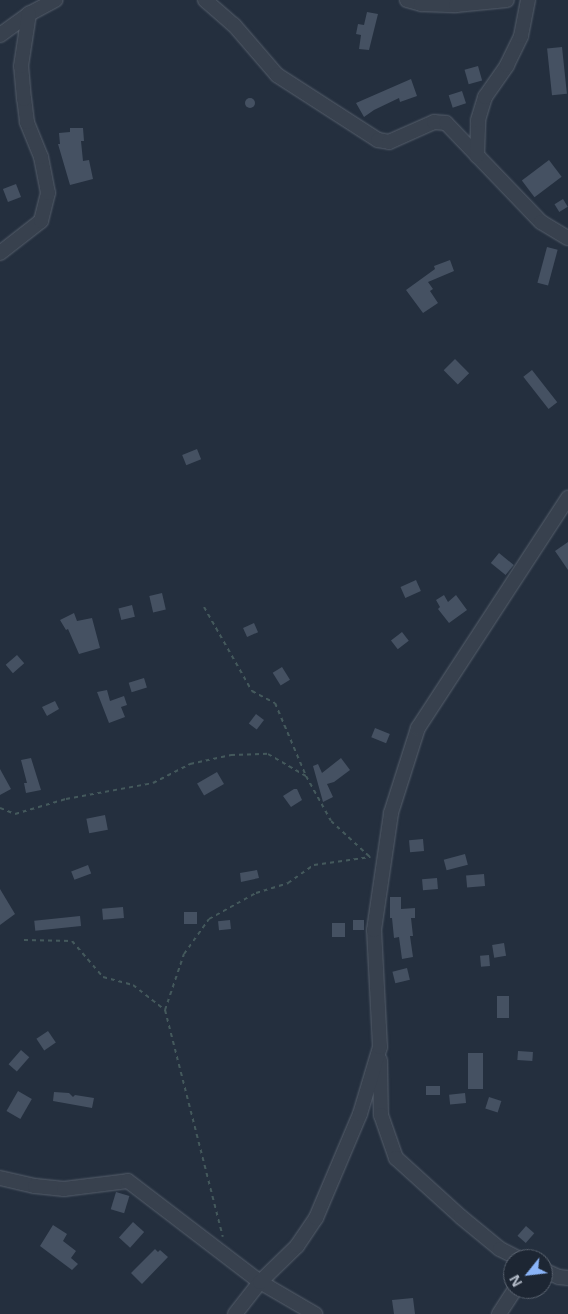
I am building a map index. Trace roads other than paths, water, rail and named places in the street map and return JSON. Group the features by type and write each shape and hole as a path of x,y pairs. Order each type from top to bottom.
{"street":[{"path":"0,35 29,14 55,0"},
{"path":"205,0 234,25 277,75 378,140 389,142 434,122 446,123 541,222 568,238"},
{"path":"407,0 421,4 456,5 507,0"},
{"path":"477,156 478,120 485,97 507,64 521,36 528,0"},
{"path":"0,252 41,221 48,192 41,157 27,122 23,91 21,66 29,14"},
{"path":"503,1250 461,1217 396,1158 381,1115 380,1047 374,930 391,813 418,728 568,498"},
{"path":"235,1314 260,1282 297,1246 316,1218 360,1114 380,1047"},
{"path":"0,1178 35,1186 64,1189 128,1181 260,1282 315,1314"},
{"path":"553,1274 568,1278"},
{"path":"499,1314 509,1299"}]}
